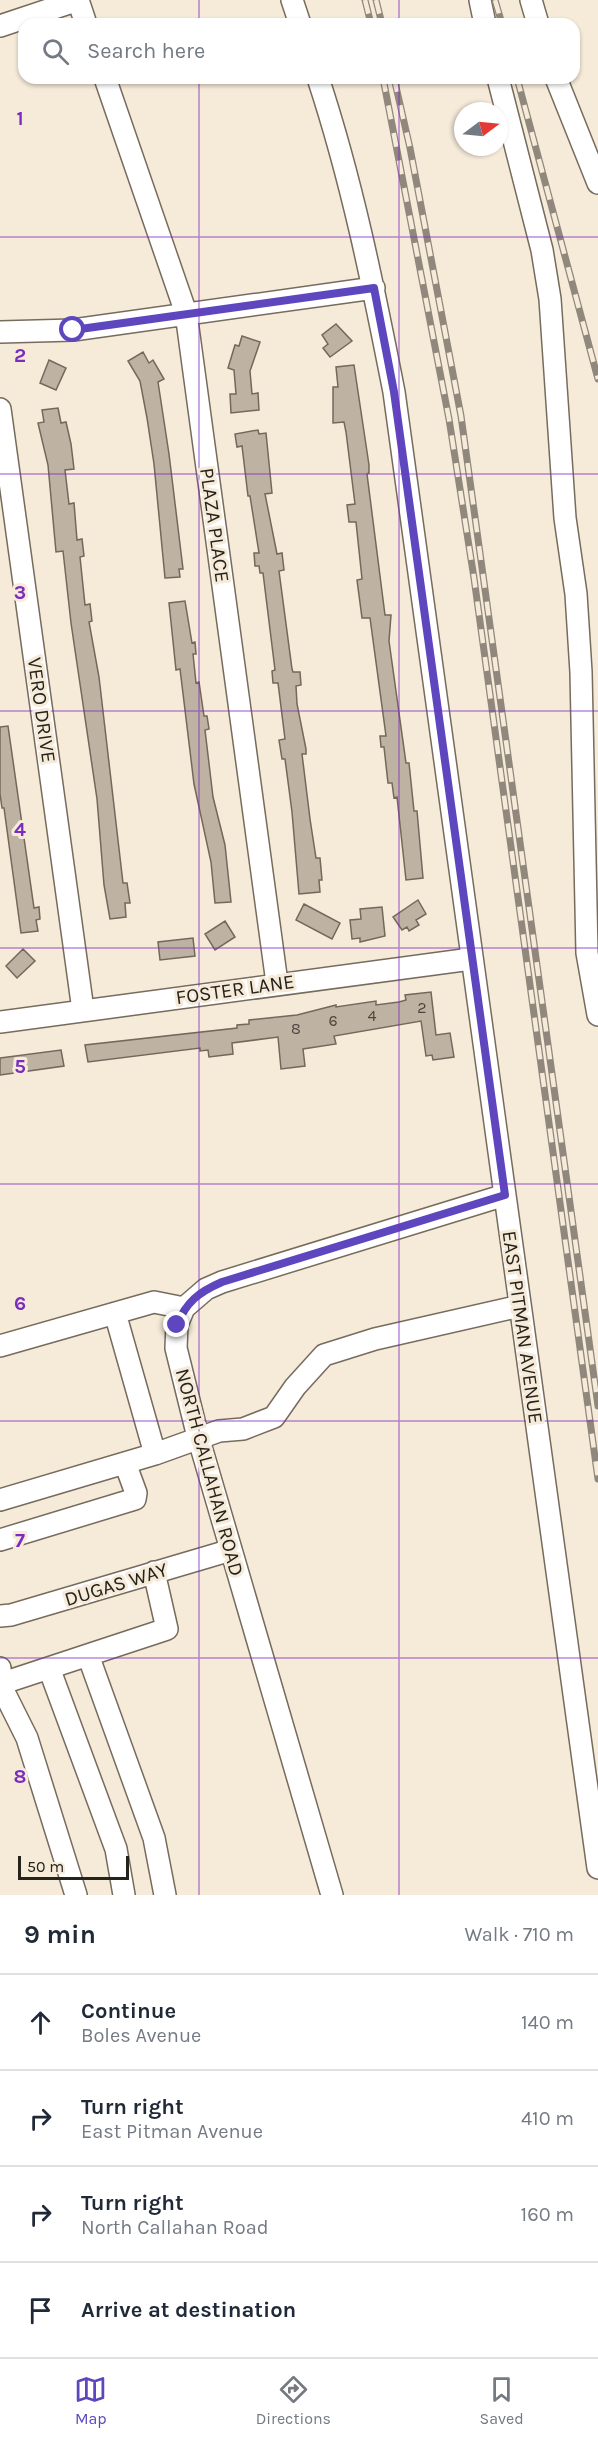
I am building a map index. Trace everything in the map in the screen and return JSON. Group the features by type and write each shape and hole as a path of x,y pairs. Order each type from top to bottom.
{"street":[{"path":"24,18 78,0 84,18"},
{"path":"292,0 298,18"},
{"path":"480,0 484,18"},
{"path":"531,0 536,18"},
{"path":"0,26 18,20"},
{"name":"PLAZA PLACE","path":"107,84 186,313 277,983"},
{"name":"EAST PITMAN AVENUE","path":"320,84 343,154 374,288 394,392 598,1868"},
{"path":"500,84 542,250 550,299 558,388 564,518 576,594 581,672 587,953 598,1015"},
{"path":"558,84 598,183"},
{"path":"0,332 73,330 374,288"},
{"name":"VERO DRIVE","path":"0,409 83,1010"},
{"name":"FOSTER LANE","path":"0,1022 277,983 471,959"},
{"path":"0,1346 154,1302 184,1308 206,1289 222,1282 505,1195"},
{"path":"0,1500 155,1454 219,1431 243,1429 274,1417 295,1387 324,1355 375,1339 520,1306"},
{"name":"NORTH CALLAHAN ROAD","path":"184,1308 177,1325 176,1348 199,1440 332,1895"},
{"path":"115,1313 155,1454"},
{"path":"0,1540 135,1499 136,1493 125,1463"},
{"name":"DUGAS WAY","path":"0,1616 11,1615 231,1550"},
{"path":"0,1684 167,1629 154,1572"},
{"path":"88,1655 154,1838 165,1895"},
{"path":"0,1668 0,1684 27,1738 76,1895"},
{"path":"49,1668 116,1849 124,1895"}],"building":[{"path":"336,324 352,341 330,357 323,348 328,344 322,335"},
{"path":"242,336 260,342 250,371 252,394 258,393 259,410 231,413 230,394 236,394 234,370 228,368 235,345 239,346"},
{"path":"143,352 149,363 153,360 164,379 158,382 183,569 179,569 180,577 165,578 154,464 147,418 140,381 128,361"},
{"path":"49,360 66,368 56,390 40,383"},
{"path":"354,365 369,465 367,474 385,615 391,615 389,641 406,763 409,763 414,811 417,811 423,878 406,880 397,797 394,798 392,783 388,783 384,747 381,747 380,736 386,736 370,618 362,618 357,580 362,579 356,522 349,522 347,505 355,504 346,432 344,422 333,423 333,387 338,387 336,367"},
{"path":"58,408 61,423 66,422 71,444 74,469 65,470 69,504 74,503 77,540 82,539 84,556 80,557 85,605 90,604 92,621 89,622 99,677 123,883 127,883 130,903 125,903 126,917 110,919 104,885 97,799 71,623 63,551 56,552 48,465 38,423 44,422 42,410"},
{"path":"258,430 259,434 266,433 272,493 265,494 277,554 282,553 284,570 279,571 292,669 293,672 300,672 301,685 296,686 297,704 306,749 306,754 302,754 310,819 316,858 320,858 322,880 319,880 320,892 299,894 292,812 285,759 282,759 279,740 285,739 278,683 273,683 272,671 275,670 263,573 260,573 259,566 255,566 254,553 259,553 250,496 248,496 242,446 237,447 235,434"},
{"path":"185,601 192,643 195,642 196,654 193,654 196,683 199,682 204,716 207,716 209,729 205,730 213,797 225,845 231,902 215,903 211,862 194,784 180,669 176,670 169,603"},
{"path":"8,726 34,908 39,907 40,919 36,920 38,931 21,933 4,808 2,808 0,794 0,727"},
{"path":"418,900 426,914 416,920 419,925 409,931 407,927 402,930 393,917"},
{"path":"304,904 340,923 332,939 296,920"},
{"path":"382,907 385,936 360,942 360,938 352,939 350,920 361,919 360,909"},
{"path":"225,921 235,937 215,950 205,934"},
{"path":"193,938 195,956 160,960 158,942"},
{"path":"23,949 35,961 17,978 6,966"},
{"path":"431,992 436,1035 450,1033 454,1057 433,1060 432,1055 426,1056 421,1021 334,1036 336,1044 303,1049 305,1066 281,1069 278,1037 232,1043 233,1054 209,1057 208,1050 200,1051 200,1048 88,1062 85,1045 237,1028 237,1025 249,1024 249,1020 297,1015 336,1005 336,1007 376,1001 376,1005 399,1002 406,1000 405,995"},
{"path":"61,1050 64,1066 0,1075 0,1058"}],"railway":[{"path":"365,0 370,18"},
{"path":"376,0 380,18"},
{"path":"495,0 500,18"},
{"path":"384,84 449,419 474,578 598,1479"},
{"path":"395,84 410,148 461,416 598,1406"},
{"path":"519,84 598,379"}],"route":[{"path":"73,330 374,288 394,392 505,1195 222,1282 193,1298 184,1308 177,1325"}]}
